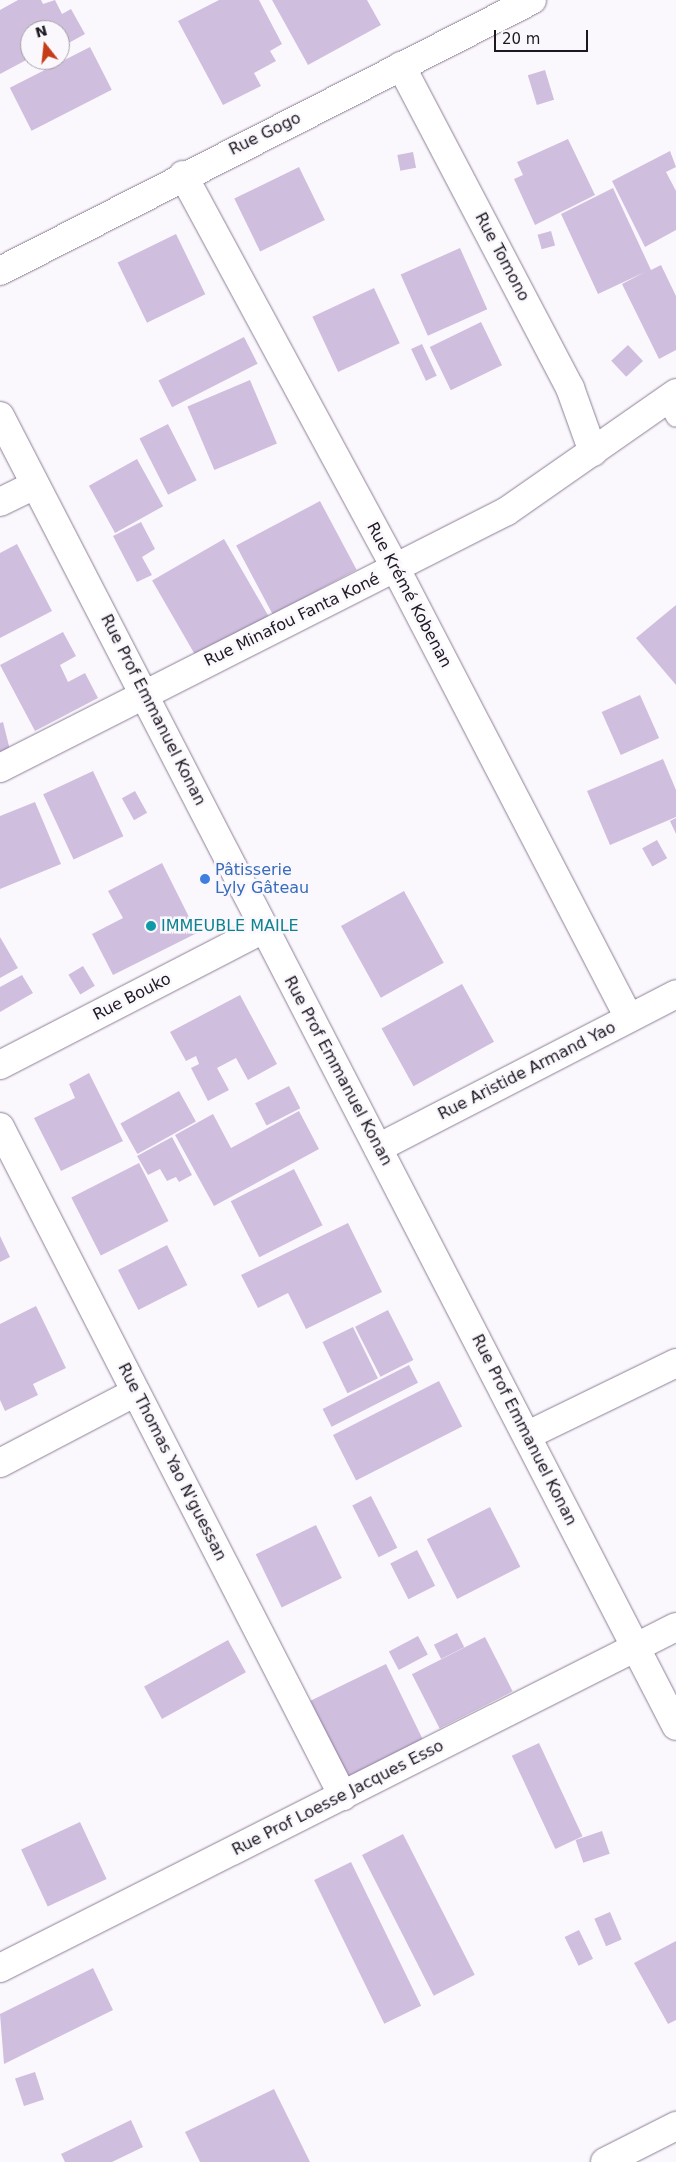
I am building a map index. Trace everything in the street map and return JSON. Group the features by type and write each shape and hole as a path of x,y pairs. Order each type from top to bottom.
{"street":[{"name":"Rue Gogo","path":"0,271 183,174 532,0"},
{"name":"Rue Tomono","path":"401,66 570,388 593,452"},
{"name":"Rue Krémé Kobenan","path":"183,174 396,568 630,1018"},
{"name":"Rue Minafou Fanta Koné","path":"0,768 507,511 593,452 673,404"},
{"name":"Rue Prof Emmanuel Konan","path":"0,416 146,693 264,929 528,1435 676,1726"},
{"path":"0,502 35,485"},
{"name":"Rue Bouko","path":"0,1065 264,929"},
{"name":"Rue Aristide Armand Yao","path":"378,1148 676,994"},
{"name":"Rue Thomas Yao N'guessan","path":"0,1127 343,1796"},
{"path":"528,1435 676,1363"},
{"path":"0,1463 136,1392"},
{"name":"Rue Prof Loesse Jacques Esso","path":"0,1968 676,1627"},
{"path":"604,2162 676,2126"}],"building":[{"path":"18,0 41,0 43,4 55,0 62,14 71,9 85,34 70,42 70,20 20,20 20,63 0,74 0,10"},
{"path":"219,0 259,0 282,44 270,51 276,61 254,73 261,86 223,105 178,21"},
{"path":"272,0 367,0 381,25 308,65"},
{"path":"90,47 112,90 32,131 10,88 45,70 70,70 70,57"},
{"path":"545,70 554,100 537,105 528,75"},
{"path":"568,139 595,195 535,225 514,179 523,175 517,162"},
{"path":"670,151 676,167 666,172 676,191 676,230 645,247 612,181"},
{"path":"413,152 416,168 400,171 397,155"},
{"path":"299,167 325,220 260,252 234,199"},
{"path":"613,188 651,270 661,265 676,296 676,350 659,359 622,284 645,272 598,294 561,214"},
{"path":"551,231 555,245 542,249 538,235"},
{"path":"176,234 205,294 147,323 118,262"},
{"path":"460,248 487,309 428,336 401,274"},
{"path":"374,288 400,343 338,372 312,317"},
{"path":"481,322 502,365 451,390 430,347"},
{"path":"244,337 258,364 172,407 158,381"},
{"path":"422,344 437,376 426,381 411,349"},
{"path":"628,345 643,361 626,377 611,361"},
{"path":"250,380 277,444 214,470 187,407"},
{"path":"168,424 197,480 168,495 139,439"},
{"path":"137,459 163,506 115,533 89,486"},
{"path":"320,501 357,570 273,614 236,546"},
{"path":"141,522 155,549 142,557 152,575 137,582 113,536"},
{"path":"224,539 268,616 197,658 152,580"},
{"path":"17,544 52,611 0,638 0,553"},
{"path":"676,605 676,685 636,638"},
{"path":"63,632 76,656 60,665 68,682 85,673 98,698 35,731 0,665"},
{"path":"640,695 659,738 621,755 602,712"},
{"path":"3,722 10,750 0,752 0,723"},
{"path":"663,759 676,790 676,817 610,845 587,791"},
{"path":"93,771 123,836 74,859 43,794"},
{"path":"135,791 147,813 134,820 122,798"},
{"path":"35,802 61,864 0,889 0,816"},
{"path":"676,818 676,834 670,821"},
{"path":"657,840 667,858 652,867 642,848"},
{"name":"IMMEUBLE MAILE","path":"162,863 197,933 113,975 92,934 123,918 108,891"},
{"path":"404,891 444,963 381,998 341,926"},
{"path":"0,937 18,968 0,978"},
{"path":"83,966 95,986 80,994 68,975"},
{"path":"22,975 33,993 0,1012 0,987"},
{"path":"462,984 494,1042 414,1086 382,1029"},
{"path":"240,995 277,1064 248,1080 236,1058 217,1068 229,1090 208,1101 191,1068 199,1064 196,1056 186,1061 170,1032"},
{"path":"89,1073 123,1141 61,1171 34,1118 75,1098 69,1084"},
{"path":"289,1086 300,1108 266,1126 255,1103"},
{"path":"179,1091 196,1122 137,1154 120,1123"},
{"path":"299,1111 319,1149 214,1206 175,1135 213,1114 231,1148"},
{"path":"172,1137 192,1175 179,1182 176,1177 167,1181 160,1169 148,1175 137,1156"},
{"path":"139,1163 169,1221 101,1255 71,1198"},
{"path":"294,1169 323,1225 259,1257 231,1201"},
{"path":"348,1223 382,1292 306,1329 288,1293 258,1308 241,1275"},
{"path":"0,1236 10,1257 0,1262"},
{"path":"167,1245 187,1285 138,1310 118,1270"},
{"path":"36,1306 66,1368 33,1384 38,1395 5,1411 0,1400 0,1324"},
{"path":"388,1310 413,1360 380,1377 355,1327"},
{"path":"353,1327 378,1378 347,1393 322,1342"},
{"path":"409,1365 418,1383 332,1427 323,1409"},
{"path":"439,1381 462,1426 356,1480 333,1435"},
{"path":"371,1496 397,1548 379,1557 352,1506"},
{"path":"490,1507 520,1567 457,1599 427,1539"},
{"path":"316,1525 342,1578 282,1607 256,1554"},
{"path":"417,1550 435,1586 408,1599 390,1564"},
{"path":"457,1633 464,1647 441,1659 434,1645"},
{"path":"418,1636 428,1655 399,1670 389,1651"},
{"path":"485,1637 513,1691 440,1729 412,1674"},
{"path":"228,1640 246,1672 162,1719 144,1687"},
{"path":"386,1664 427,1748 351,1784 311,1701"},
{"path":"539,1743 583,1836 555,1849 512,1756"},
{"path":"80,1822 107,1879 48,1907 21,1849"},
{"path":"602,1831 610,1854 583,1863 576,1840"},
{"path":"403,1834 475,1975 434,1996 362,1855"},
{"path":"351,1862 421,2006 384,2024 314,1880"},
{"path":"610,1912 622,1940 606,1946 594,1919"},
{"path":"579,1930 593,1959 579,1966 565,1937"},
{"path":"676,1941 676,2020 668,2024 634,1963"},
{"path":"93,1968 113,2010 4,2064 0,2014"},
{"path":"35,2072 44,2100 24,2106 15,2078"},
{"path":"274,2089 310,2162 200,2162 185,2132"},
{"path":"131,2120 143,2147 112,2162 65,2162 61,2154"}],"place":[{"name":"Pâtisserie Lyly Gâteau","path":"205,879"},
{"name":"IMMEUBLE MAILE","path":"151,926"}]}
